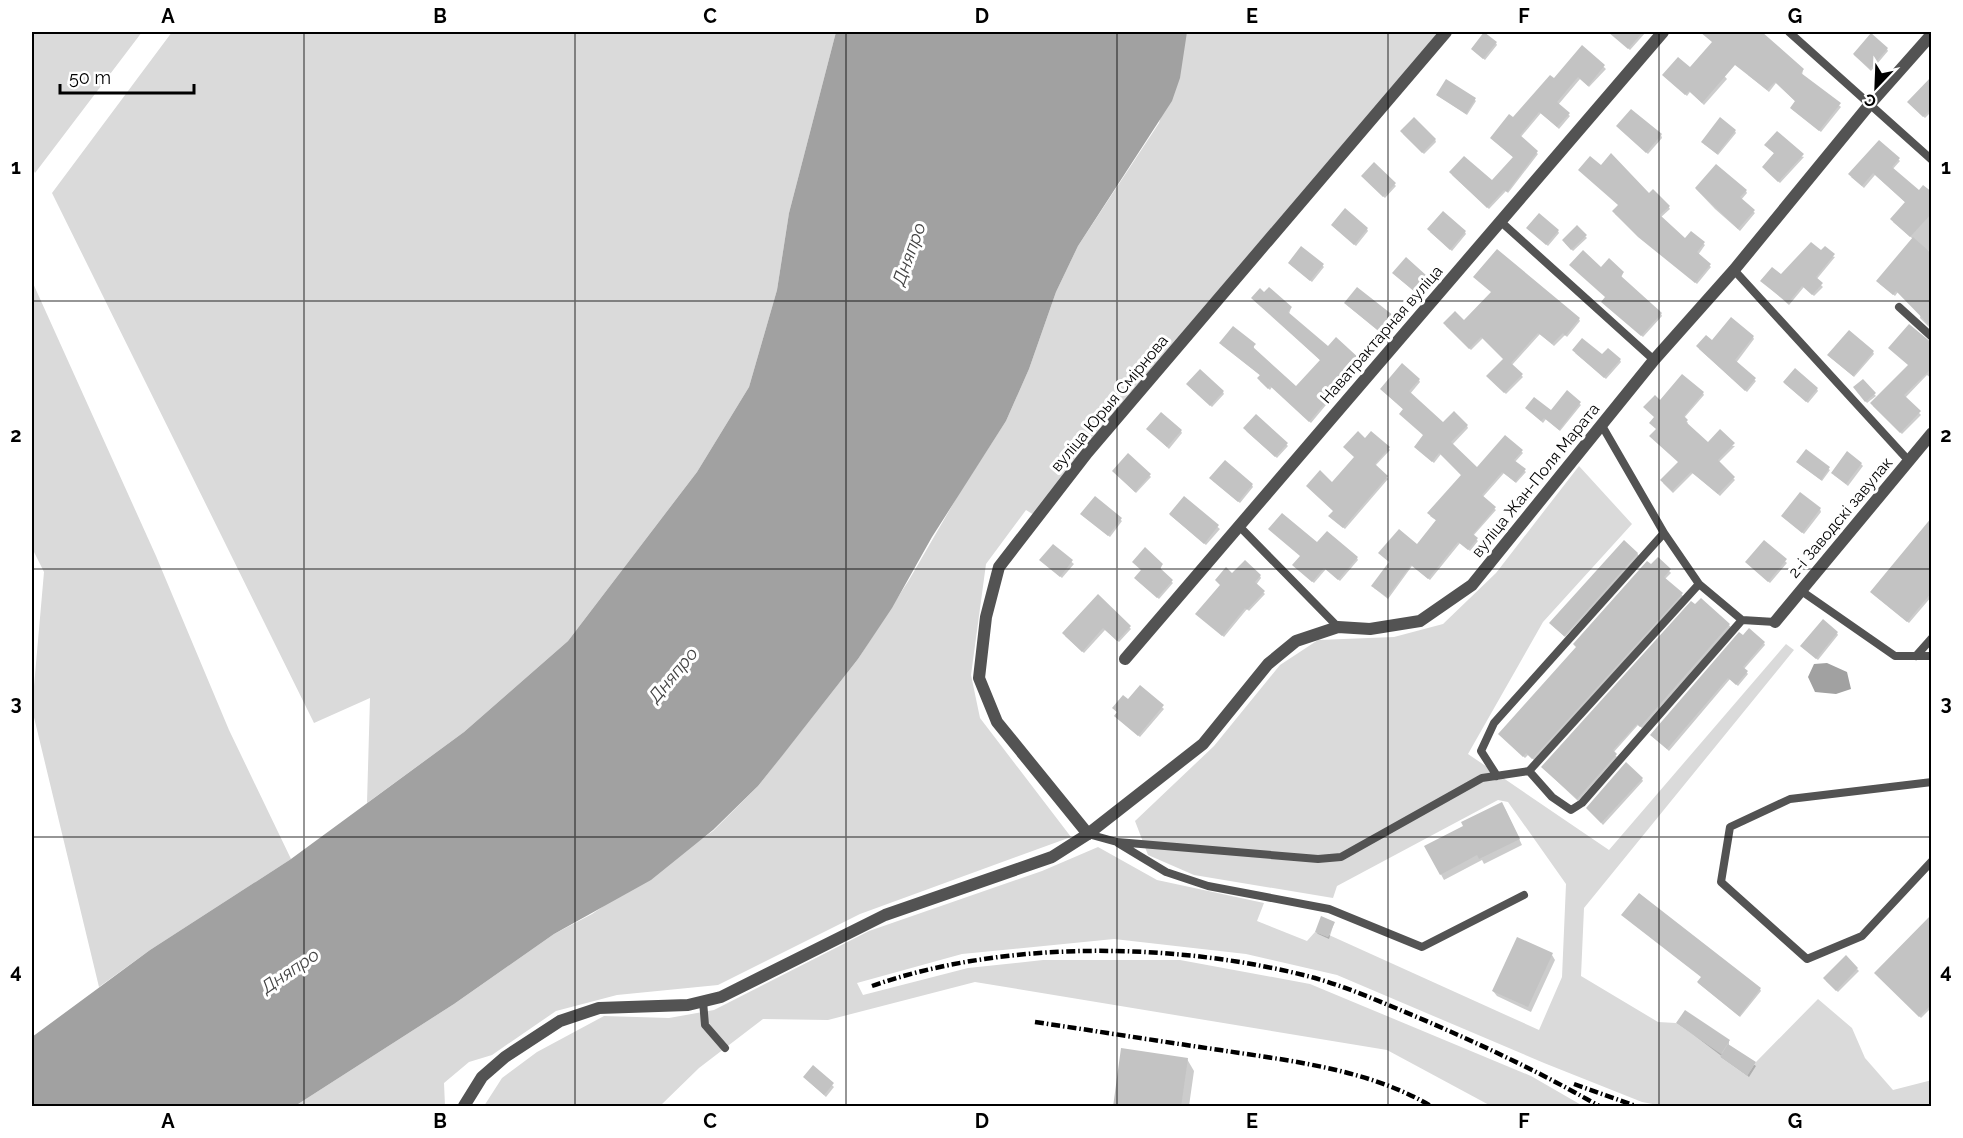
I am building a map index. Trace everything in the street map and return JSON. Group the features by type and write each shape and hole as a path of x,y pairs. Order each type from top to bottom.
{"street":[{"name":"вуліца Юрыя Смірнова","path":"1088,834 998,722 979,678 986,617 999,567 1087,453 1446,32"},
{"name":"Наватрактарная вуліца","path":"1125,659 1663,32"},
{"name":"вуліца Жан-Поля Марата","path":"464,1107 482,1077 505,1057 560,1021 599,1008 688,1005 721,997 885,915 1052,857 1088,834 1203,744 1268,664 1296,641 1338,627 1370,629 1419,621 1472,585 1654,360 1734,270 1870,104 1932,34"},
{"name":"2-і Заводскі завулак","path":"1775,622 1932,433"}],"lane":[{"path":"1789,32 1932,160"},
{"path":"1500,221 1654,360"},
{"path":"1734,270 1908,460"},
{"path":"1899,307 1932,337"},
{"path":"1601,424 1664,533 1699,584 1742,620 1775,622"},
{"path":"1238,525 1338,627"},
{"path":"1497,776 1481,751 1494,723 1664,533"},
{"path":"1088,834 1117,842 1318,859 1341,857 1482,778 1529,771 1699,584"},
{"path":"1800,590 1895,656 1932,656"},
{"path":"1529,771 1552,796 1571,810 1582,803 1742,620"},
{"path":"1916,656 1932,638"},
{"path":"1932,782 1790,799 1730,827 1721,882 1807,959 1862,936 1932,861"},
{"path":"1117,842 1166,872 1208,886 1329,909 1422,947 1524,895"},
{"path":"703,1001 705,1024 725,1048"}],"shaded area":[{"path":"32,32 142,32 35,173 32,167"},
{"path":"172,32 836,32 789,213 777,290 749,387 697,472 568,641 464,732 367,803 370,698 314,723 52,193"},
{"path":"1187,32 1444,32 1039,518 1026,510 986,564 971,675 980,718 1071,837 860,914 718,985 617,995 556,1011 492,1055 469,1062 444,1083 445,1106 295,1106 454,1004 554,934 592,914 713,831 758,786 858,659 1006,421 1029,369 1056,292 1078,246 1159,123"},
{"path":"32,281 156,556 229,730 291,859 150,950 99,987 32,709 44,572 32,548"},
{"path":"1579,466 1632,524 1543,622 1468,754 1609,850 1786,644 1794,650 1584,908 1581,976 1658,1022 1676,1023 1722,1054 1720,1057 1747,1076 1756,1062 1818,999 1852,1028 1865,1058 1893,1090 1932,1080 1931,1106 1663,1106 1642,1102 1337,975 1246,954 1114,939 962,954 857,983 863,995 968,968 1043,960 1180,960 1310,984 1531,1076 1583,1106 1491,1106 1387,1050 975,982 828,1020 763,1019 699,1068 660,1106 484,1106 502,1078 537,1052 604,1016 669,1018 714,1010 869,931 1042,871 1098,847 1157,880 1264,903 1257,921 1307,941 1315,932 1328,937 1329,935 1539,1030 1562,977 1566,884 1508,802 1498,800 1337,886 1333,898 1194,875 1148,855 1135,821 1214,746 1280,665 1318,640 1394,637 1443,624 1496,573"}],"water":[{"name":"Дняпро","path":"836,32 1187,32 1180,78 1172,101 1078,246 1056,292 1029,369 1006,421 932,537 892,608 858,659 758,786 713,830 651,880 554,934 454,1004 295,1106 32,1106 32,1037 150,950 291,859 464,732 568,641 697,472 749,387 777,290 789,213"},
{"path":"1827,663 1847,672 1851,689 1836,694 1815,692 1808,677 1814,664"}],"building":[{"path":"1484,32 1497,42 1483,59 1471,49"},
{"path":"1608,32 1643,32 1628,49"},
{"path":"1700,32 1762,32 1804,69 1801,73 1841,103 1819,131 1790,108 1795,101 1775,82 1767,90 1735,65 1702,103 1689,91 1685,95 1662,75 1678,57 1690,67 1712,42"},
{"path":"1871,33 1888,48 1870,69 1853,54"},
{"path":"1582,45 1605,65 1588,86 1578,77 1557,102 1570,113 1557,127 1539,112 1520,135 1538,151 1507,192 1504,190 1487,208 1449,172 1464,156 1492,180 1513,157 1490,138 1509,114 1513,117 1550,75 1554,78"},
{"path":"1932,76 1932,108 1923,117 1907,102"},
{"path":"1446,79 1476,98 1466,114 1436,95"},
{"path":"1631,109 1662,134 1646,153 1616,126"},
{"path":"1414,117 1436,139 1422,153 1400,131"},
{"path":"1720,117 1736,130 1717,154 1701,142"},
{"path":"1777,131 1804,154 1778,182 1762,167 1774,153 1764,145"},
{"path":"1879,140 1900,158 1892,167 1919,190 1923,185 1932,192 1932,213 1910,237 1890,219 1905,202 1873,173 1862,186 1848,174"},
{"path":"1611,153 1649,193 1653,189 1670,206 1660,215 1685,238 1691,231 1705,242 1697,252 1711,264 1695,283 1638,237 1612,211 1618,205 1578,170 1590,156 1601,165"},
{"path":"1374,162 1396,183 1383,197 1361,176"},
{"path":"1716,164 1747,190 1740,197 1755,210 1738,229 1695,188"},
{"path":"1345,208 1368,228 1354,245 1331,225"},
{"path":"1443,211 1466,231 1450,250 1427,229"},
{"path":"1539,213 1559,230 1546,245 1526,228"},
{"path":"1577,225 1587,235 1571,250 1562,240"},
{"path":"1913,237 1932,254 1932,328 1896,291 1893,295 1876,281"},
{"path":"1811,242 1821,250 1825,246 1835,254 1816,277 1823,283 1812,295 1802,286 1788,303 1760,281 1772,267 1781,274"},
{"path":"1301,246 1324,264 1310,281 1288,263"},
{"path":"1497,249 1580,318 1565,336 1563,333 1552,344 1538,333 1511,363 1523,374 1504,393 1486,376 1503,359 1481,337 1469,349 1443,323 1455,311 1464,320 1491,292 1473,277"},
{"path":"1583,250 1601,267 1609,258 1624,272 1621,276 1662,313 1641,336 1601,302 1605,297 1569,265"},
{"path":"1406,257 1427,276 1414,291 1392,273"},
{"path":"1269,287 1292,307 1288,312 1328,346 1336,337 1361,360 1309,422 1270,386 1268,389 1257,378 1260,375 1219,343 1233,326 1256,344 1253,347 1296,386 1320,360 1251,298 1260,288 1264,292"},
{"path":"1357,287 1394,316 1380,332 1344,303"},
{"path":"1731,317 1754,336 1735,360 1756,378 1745,391 1696,346 1706,335 1712,340"},
{"path":"1909,324 1932,343 1932,368 1904,395 1921,411 1900,433 1870,403 1908,365 1888,348"},
{"path":"1849,330 1874,351 1853,376 1827,355"},
{"path":"1582,338 1602,354 1608,348 1621,359 1604,378 1572,350"},
{"path":"1402,363 1420,379 1409,391 1443,422 1454,411 1468,425 1451,442 1477,467 1505,435 1523,450 1514,460 1526,469 1515,482 1502,472 1482,495 1496,507 1473,534 1478,538 1468,550 1458,542 1428,579 1411,565 1387,597 1371,586 1389,562 1378,553 1399,529 1417,544 1436,520 1427,513 1461,475 1439,453 1432,462 1414,447 1423,435 1399,414 1403,409 1380,389"},
{"path":"1795,368 1818,388 1806,402 1783,382"},
{"path":"1200,369 1224,391 1210,406 1186,384"},
{"path":"1682,374 1704,392 1684,416 1688,420 1686,422 1708,442 1720,429 1735,443 1718,460 1735,477 1718,494 1691,472 1672,491 1660,480 1678,462 1649,436 1656,429 1649,423 1654,417 1643,407 1655,395 1660,400"},
{"path":"1863,379 1876,393 1865,402 1853,387"},
{"path":"1567,390 1581,402 1559,430 1544,418 1541,421 1525,408 1534,397 1551,410"},
{"path":"1161,412 1182,430 1167,447 1146,429"},
{"path":"1256,414 1288,443 1275,457 1243,428"},
{"path":"1358,431 1365,438 1371,431 1390,447 1375,464 1388,476 1343,528 1328,516 1333,511 1306,486 1320,470 1332,482 1354,457 1343,447"},
{"path":"1806,449 1830,467 1821,480 1796,462"},
{"path":"1847,451 1862,463 1846,484 1831,473"},
{"path":"1128,453 1151,474 1135,492 1112,471"},
{"path":"1225,460 1253,484 1238,502 1209,478"},
{"path":"1800,492 1821,508 1802,533 1781,516"},
{"path":"1095,496 1122,518 1108,536 1080,514"},
{"path":"1184,496 1219,525 1204,544 1169,514"},
{"path":"1282,513 1317,542 1327,531 1358,557 1338,580 1324,568 1312,582 1292,565 1300,556 1268,529"},
{"path":"1932,517 1932,592 1907,622 1870,592"},
{"path":"1624,540 1638,553 1564,636 1549,623"},
{"path":"1764,540 1787,559 1768,582 1745,562"},
{"path":"1053,544 1073,560 1060,577 1039,560"},
{"path":"1145,547 1163,564 1160,568 1173,580 1157,598 1134,578 1141,570 1132,562"},
{"path":"1658,557 1671,569 1664,577 1683,593 1532,759 1526,753 1523,757 1498,734 1576,647 1573,644 1647,561 1651,564"},
{"path":"1245,560 1261,575 1255,582 1265,591 1247,610 1245,608 1222,636 1195,614 1220,585 1215,580 1226,567 1232,573"},
{"path":"1098,594 1131,626 1117,641 1103,628 1082,652 1062,633"},
{"path":"1701,598 1730,624 1640,727 1637,724 1613,750 1617,754 1577,799 1541,767 1691,601 1695,604"},
{"path":"1823,619 1838,632 1816,659 1800,646"},
{"path":"1749,628 1765,642 1743,667 1748,671 1736,685 1728,678 1667,749 1650,735 1739,632 1743,635"},
{"path":"1140,685 1164,705 1138,736 1114,716 1117,712 1112,708 1123,695 1128,699"},
{"path":"1626,762 1643,778 1601,823 1586,808"},
{"path":"1502,802 1520,839 1479,859 1477,855 1440,875 1424,846 1463,826 1461,822"},
{"path":"1639,893 1761,988 1739,1016 1697,982 1701,977 1621,915"},
{"path":"1932,914 1932,1004 1919,1017 1874,973"},
{"path":"1321,916 1335,922 1328,937 1315,932"},
{"path":"1517,937 1553,953 1528,1007 1492,991"},
{"path":"1846,955 1858,968 1836,991 1823,978"},
{"path":"1685,1010 1730,1040 1721,1054 1676,1023"},
{"path":"1728,1044 1756,1062 1747,1076 1720,1057"},
{"path":"1121,1048 1188,1058 1181,1107 1113,1107"},
{"path":"813,1065 834,1083 824,1095 803,1077"}],"railway":[{"path":"872,986 924,971 978,960 1035,953 1151,952 1208,957 1263,966 1315,978 1379,1001 1510,1059 1599,1106"},
{"path":"1035,1022 1328,1068 1381,1083 1431,1106"},
{"path":"1574,1084 1636,1106"}]}
